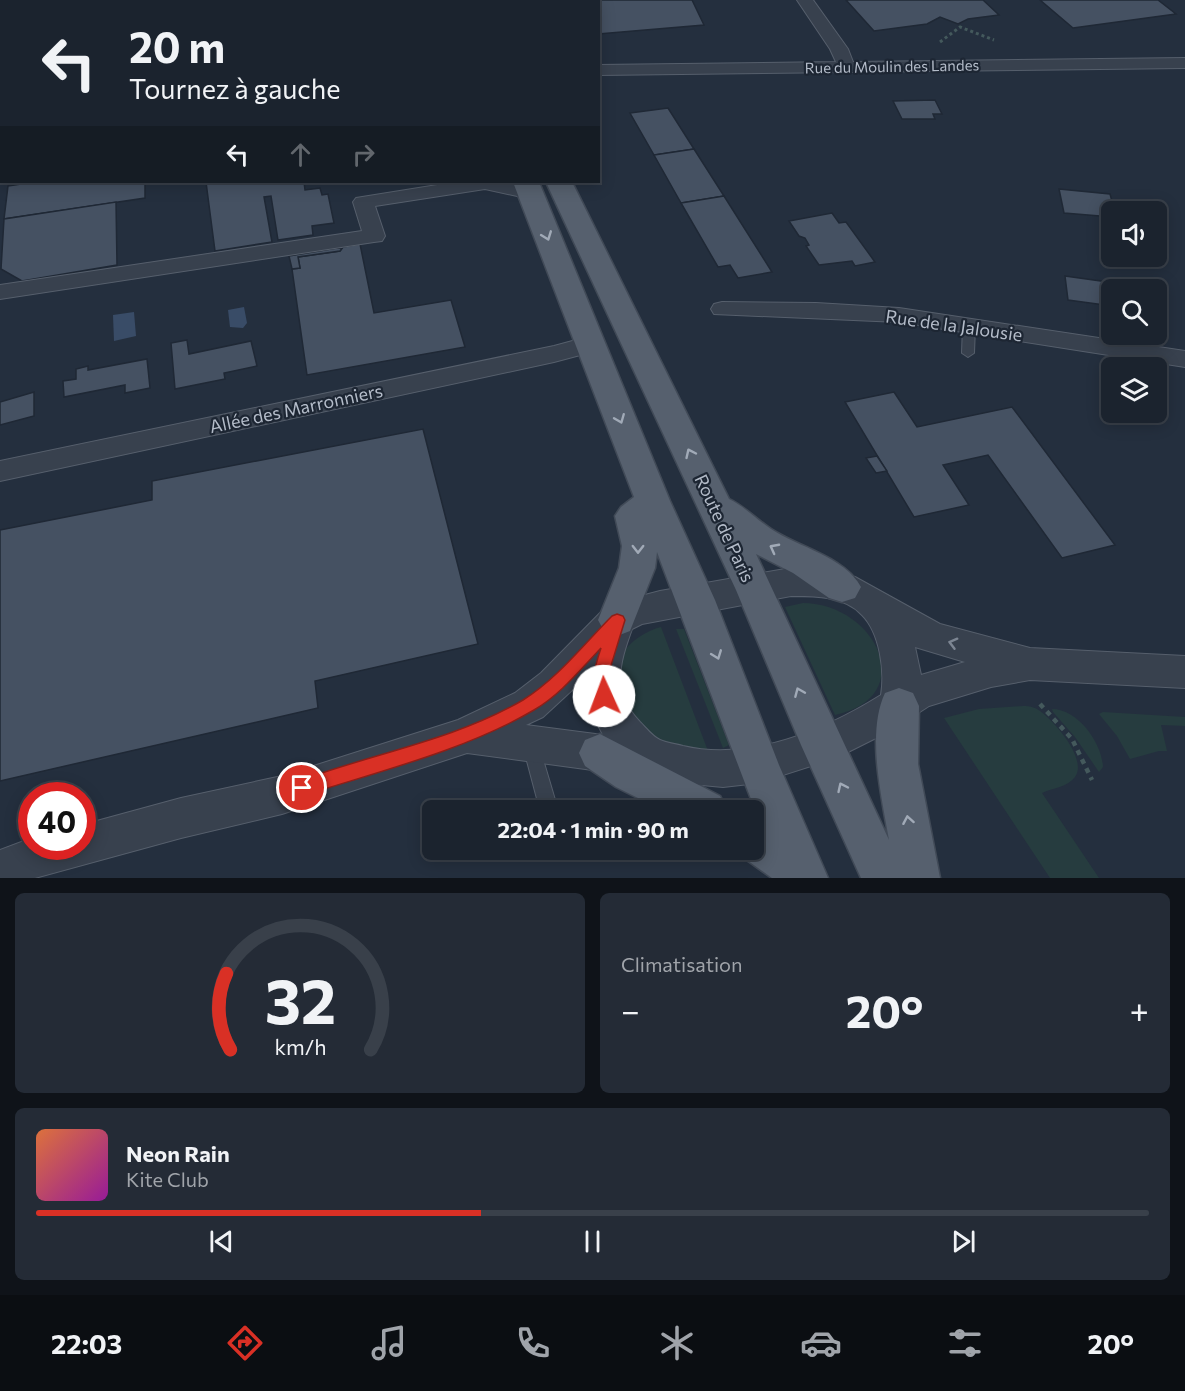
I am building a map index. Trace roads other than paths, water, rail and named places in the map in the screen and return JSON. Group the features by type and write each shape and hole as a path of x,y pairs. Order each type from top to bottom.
{"main road":[{"name":"Route de Paris","path":"558,183 715,506 884,878"},
{"path":"528,187 653,501 696,600 758,765 806,878"},
{"path":"574,303 607,303 620,307"},
{"path":"617,620 637,568 640,546 633,516 653,501"},
{"path":"715,506 760,540 806,563 842,587"},
{"path":"899,706 897,764 918,878"},
{"path":"600,753 631,773 685,800"},
{"path":"764,845 806,878"}],"street":[{"path":"805,0 839,49 846,66"},
{"name":"Rue du Moulin des Landes","path":"600,70 1185,63"},
{"path":"0,292 374,236 363,202 480,183"},
{"path":"494,183 528,187"},
{"name":"Rue de la Jalousie","path":"722,309 816,310 899,315 1185,359"},
{"name":"Allée des Marronniers","path":"0,471 554,354 591,344"},
{"path":"96,841 282,795 467,735 528,705 554,685 617,620 635,611 791,582 815,582 842,587 930,637 1030,663 1185,672"},
{"path":"876,606 899,648 903,664 899,706"},
{"path":"617,620 601,672 604,696 612,718 626,736 651,757"},
{"path":"467,735 600,753 626,750 691,766 723,770 758,765 822,745 878,718 916,694 939,685 1030,663"},
{"path":"0,871 28,860"}],"lane":[{"path":"968,353 969,326"},
{"path":"528,705 530,743 546,800"}],"water":[{"path":"244,307 247,323 243,328 230,327 228,310"},
{"path":"134,312 136,336 114,341 113,315"}]}
